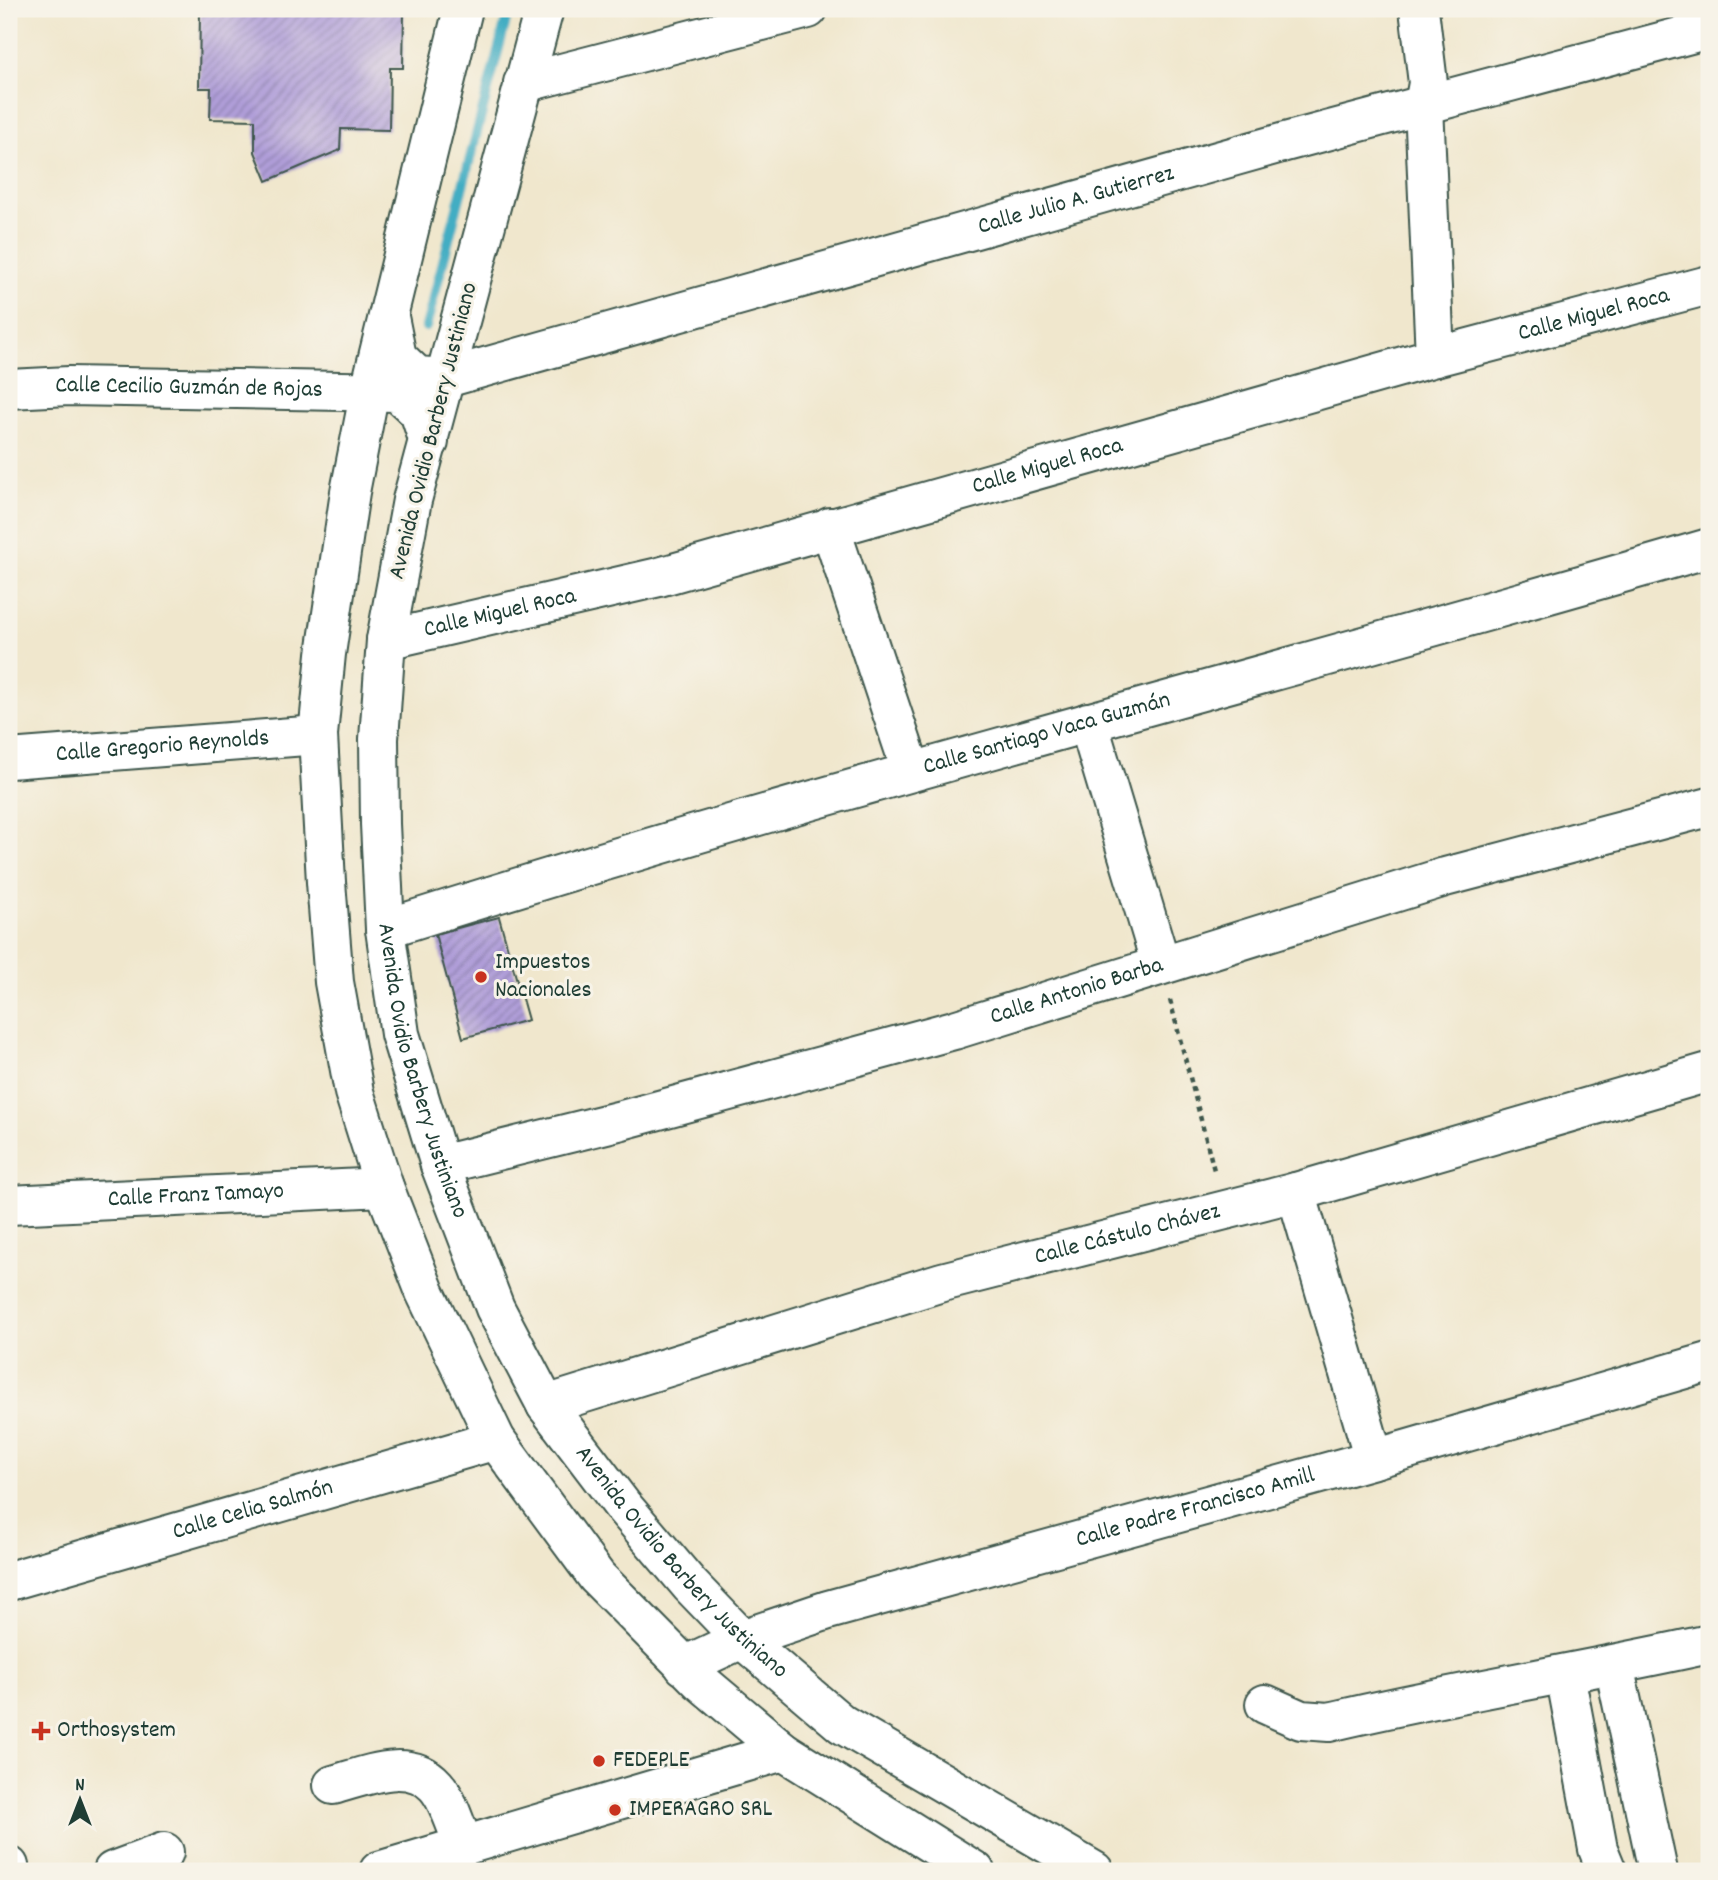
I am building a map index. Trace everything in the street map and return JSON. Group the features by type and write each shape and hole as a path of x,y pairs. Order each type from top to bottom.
{"street":[{"path":"463,9 370,390 350,492 326,654 318,735 334,982 354,1092 384,1187 425,1292 496,1440 597,1577 684,1666 783,1751 975,1871"},
{"name":"Avenida Ovidio Barbery Justiniano","path":"544,9 412,500 386,640 379,738 385,929 400,1034 440,1165 495,1308 545,1405 622,1505 742,1639 842,1724 1094,1871"},
{"path":"523,83 808,9"},
{"path":"1419,9 1429,83 1423,105 1434,356"},
{"name":"Calle Julio A. Gutierrez","path":"446,378 1423,105 1709,29"},
{"name":"Calle Miguel Roca","path":"386,640 659,577 830,527 1078,460 1434,356 1709,285"},
{"path":"389,314 397,356 416,376 446,378"},
{"name":"Calle Cecilio Guzmán de Rojas","path":"9,389 69,386 397,392 419,412 429,442"},
{"path":"830,527 912,770"},
{"name":"Calle Santiago Vaca Guzmán","path":"385,929 598,860 912,770 1409,636 1709,548"},
{"path":"1088,722 1161,965"},
{"name":"Calle Gregorio Reynolds","path":"9,759 318,735"},
{"name":"Calle Antonio Barba","path":"440,1165 622,1120 954,1030 1445,877 1709,807"},
{"name":"Calle Cástulo Chávez","path":"545,1405 942,1282 1296,1192 1709,1072"},
{"name":"Calle Franz Tamayo","path":"9,1205 384,1187"},
{"path":"1296,1192 1374,1459"},
{"name":"Calle Padre Francisco Amill","path":"684,1666 742,1639 828,1610 1374,1459 1709,1362"},
{"name":"Calle Celia Salmón","path":"9,1581 496,1440"},
{"path":"1265,1704 1301,1720 1329,1722 1525,1679 1614,1665 1709,1644"},
{"path":"1614,1665 1658,1871"},
{"path":"1565,1674 1598,1849 1607,1871"},
{"path":"379,1871 783,1751"},
{"path":"333,1786 403,1769 420,1774 438,1787 464,1846"},
{"path":"113,1871 164,1852"},
{"path":"9,1866 10,1871"}],"path":[{"path":"1161,965 1223,1209"}],"building":[{"path":"200,9 404,11 403,68 390,68 389,130 341,129 340,150 267,181 255,152 255,120 210,119 211,88 199,88"},
{"name":"Impuestos Nacionales","path":"499,917 528,1020 463,1038 435,934"}],"waterway":[{"path":"426,327 509,9"}],"place":[{"name":"Impuestos Nacionales","path":"481,977"},
{"name":"Orthosystem","path":"41,1731"},
{"name":"FEDEPLE","path":"599,1761"},
{"name":"IMPERAGRO SRL","path":"615,1810"}]}
